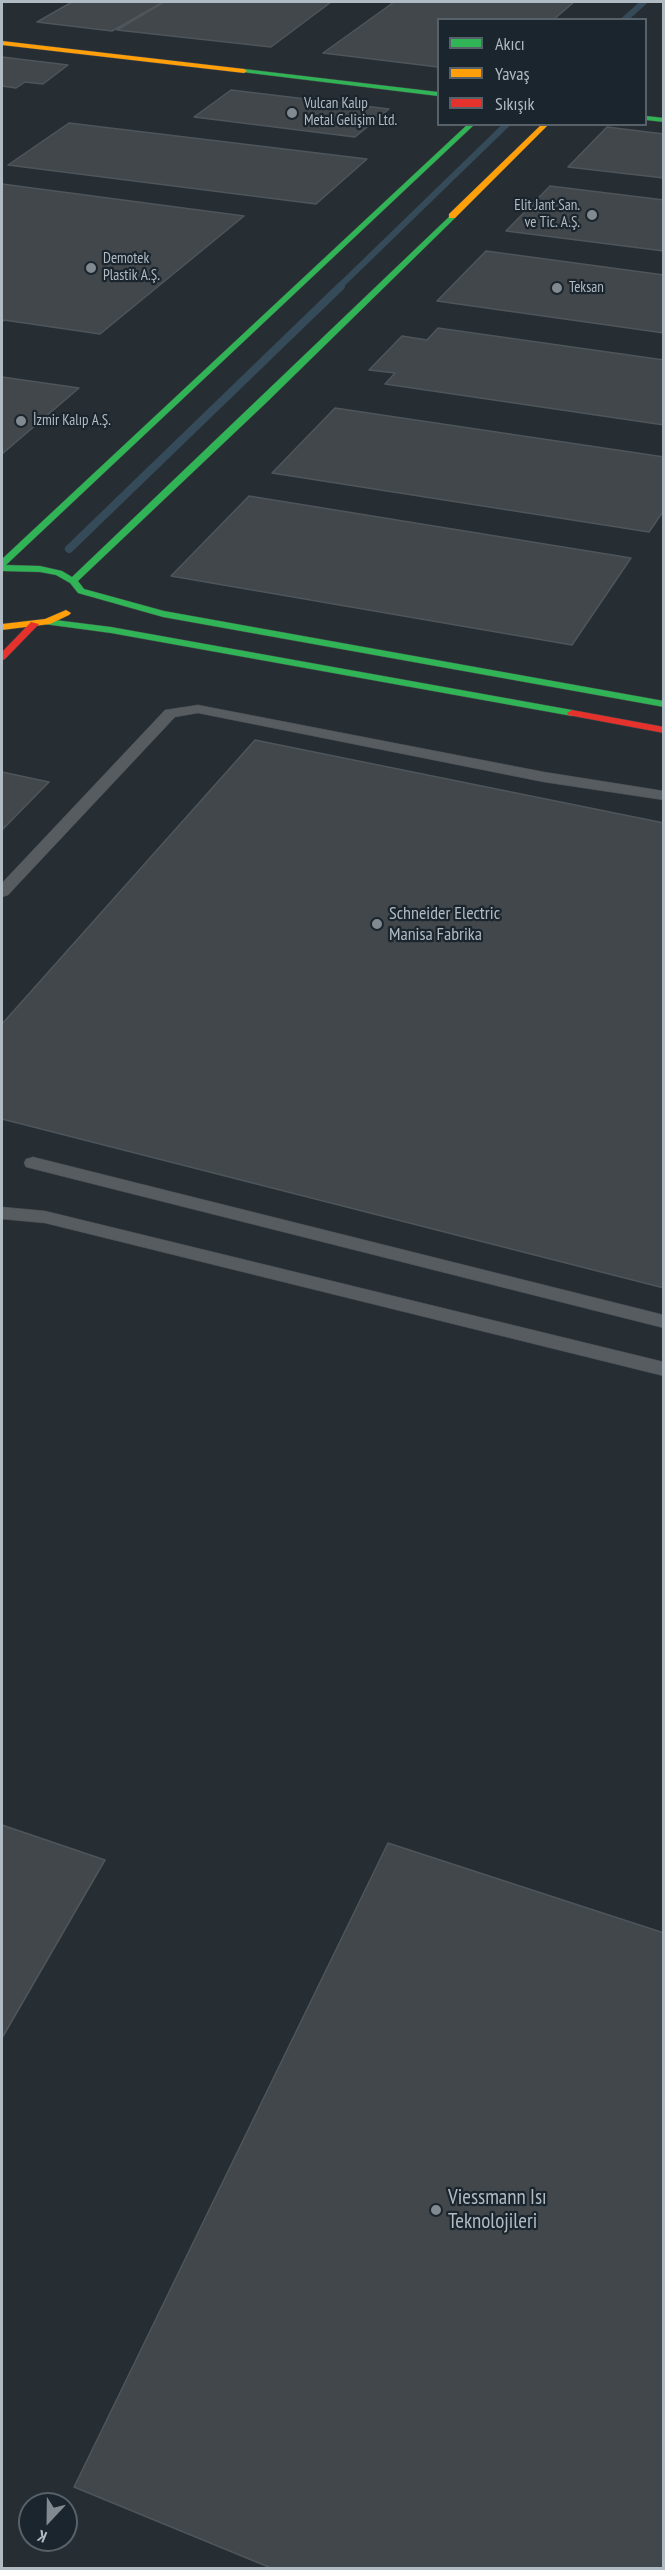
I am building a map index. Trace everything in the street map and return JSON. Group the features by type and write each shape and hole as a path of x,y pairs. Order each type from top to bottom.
{"street":[{"path":"2,34 437,84"},
{"path":"2,43 437,94"},
{"path":"647,108 663,110"},
{"path":"647,118 663,120"},
{"path":"2,564 470,126"},
{"path":"77,586 544,126"},
{"path":"2,568 40,568 59,573 77,586 163,614 663,704"},
{"path":"2,657 41,623 72,610 80,601 77,586"},
{"path":"2,627 41,623 111,630 663,730"}],"lane":[{"path":"2,892 170,713 198,709 544,777 663,796"},
{"path":"33,1163 663,1322"},
{"path":"2,1214 45,1218 663,1369"}],"building":[{"path":"72,2 163,2 112,31 37,22"},
{"path":"164,2 331,2 271,47 117,30"},
{"path":"394,2 574,2 555,18 437,18 437,67 323,53"},
{"path":"2,57 68,65 43,84 25,82 16,88 2,86"},
{"name":"Vulcan Kalıp Metal Gelişim Ltd.","path":"231,90 389,109 355,137 194,117"},
{"path":"69,123 367,159 316,204 8,165"},
{"path":"607,127 664,134 664,178 568,167"},
{"name":"Demotek Plastik A.Ş.","path":"2,184 244,216 100,334 4,320 2,322"},
{"name":"Elit Jant San. ve Tic. A.Ş.","path":"550,186 664,200 664,251 506,231"},
{"name":"Teksan","path":"486,251 664,275 664,333 437,301"},
{"path":"438,328 664,360 664,425 385,384 395,373 369,370 402,336 427,340"},
{"name":"İzmir Kalıp A.Ş.","path":"2,377 79,388 2,454"},
{"path":"335,408 664,457 664,510 649,532 272,473"},
{"path":"249,496 631,558 572,645 171,576"},
{"name":"Schneider Electric Manisa Fabrika","path":"255,740 664,823 664,1288 2,1119 2,1024"},
{"path":"2,772 49,782 2,830"},
{"path":"2,1825 105,1860 2,2038"},
{"name":"Viessmann Isı Teknolojileri","path":"388,1843 664,1933 664,2568 271,2568 74,2487"}],"waterway":[{"path":"626,18 644,2"},
{"path":"339,287 505,126"},
{"path":"69,549 341,286"}],"traffic: fast":[{"path":"244,71 437,94"},
{"path":"647,118 664,120"},
{"path":"2,564 470,126"},
{"path":"73,581 264,400 452,216"},
{"path":"2,568 40,569 59,573 73,581 81,591 163,614 664,704"},
{"path":"47,622 111,630 572,713"}],"traffic: slow":[{"path":"2,43 244,71"},
{"path":"452,216 544,126"},
{"path":"2,627 47,622 66,613"}],"traffic: jam":[{"path":"2,657 34,624"},
{"path":"572,713 664,730"}],"place":[{"name":"Vulcan Kalıp Metal Gelişim Ltd.","path":"292,113"},
{"name":"Elit Jant San. ve Tic. A.Ş.","path":"592,215"},
{"name":"Demotek Plastik A.Ş.","path":"91,268"},
{"name":"Teksan","path":"557,288"},
{"name":"İzmir Kalıp A.Ş.","path":"21,421"},
{"name":"Schneider Electric Manisa Fabrika","path":"377,924"},
{"name":"Viessmann Isı Teknolojileri","path":"436,2210"}]}
